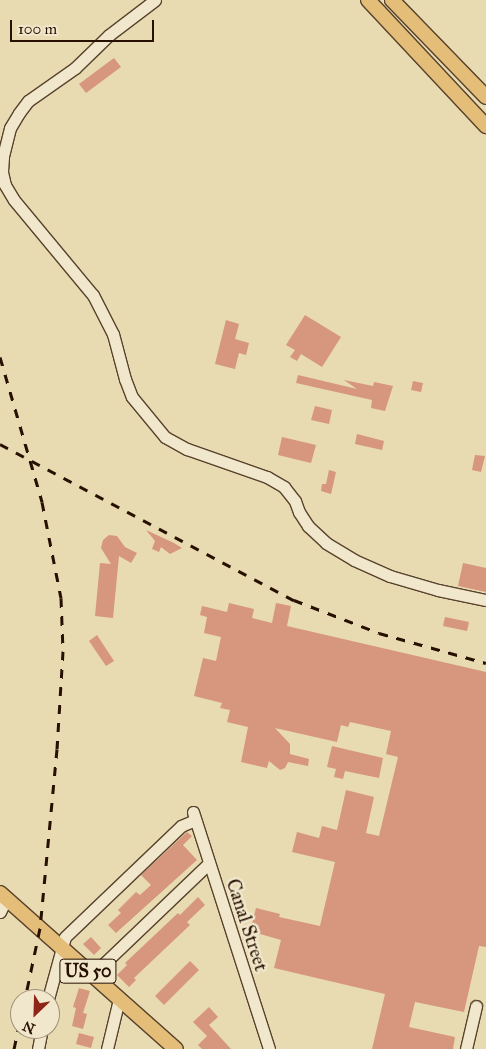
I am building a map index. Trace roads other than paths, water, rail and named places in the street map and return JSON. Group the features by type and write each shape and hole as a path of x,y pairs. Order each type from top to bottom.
{"main road":[{"path":"368,0 486,126"},
{"path":"392,0 485,94"},
{"name":"US 50","path":"3,896 176,1049"}],"street":[{"path":"155,0 109,35 76,68 28,101 10,128 3,157 2,172 5,185 14,200 93,295 113,334 124,379 132,397 165,437 186,449 267,477 284,487 295,501 299,512 308,526 326,543 354,560 390,576 438,590 486,600"},
{"path":"469,107 485,94"},
{"name":"Canal Street","path":"61,948 65,937 194,816 269,1049"},
{"path":"92,975 208,863"},
{"path":"0,912 3,896"},
{"path":"51,989 61,948"},
{"path":"107,1049 119,999"},
{"path":"466,1049 476,1006"}],"railway":[{"path":"0,357 42,502 61,598 63,651 57,749 40,928 27,989"},
{"path":"0,444 294,600 379,633 486,663"},
{"path":"14,1049 16,1039"}]}
